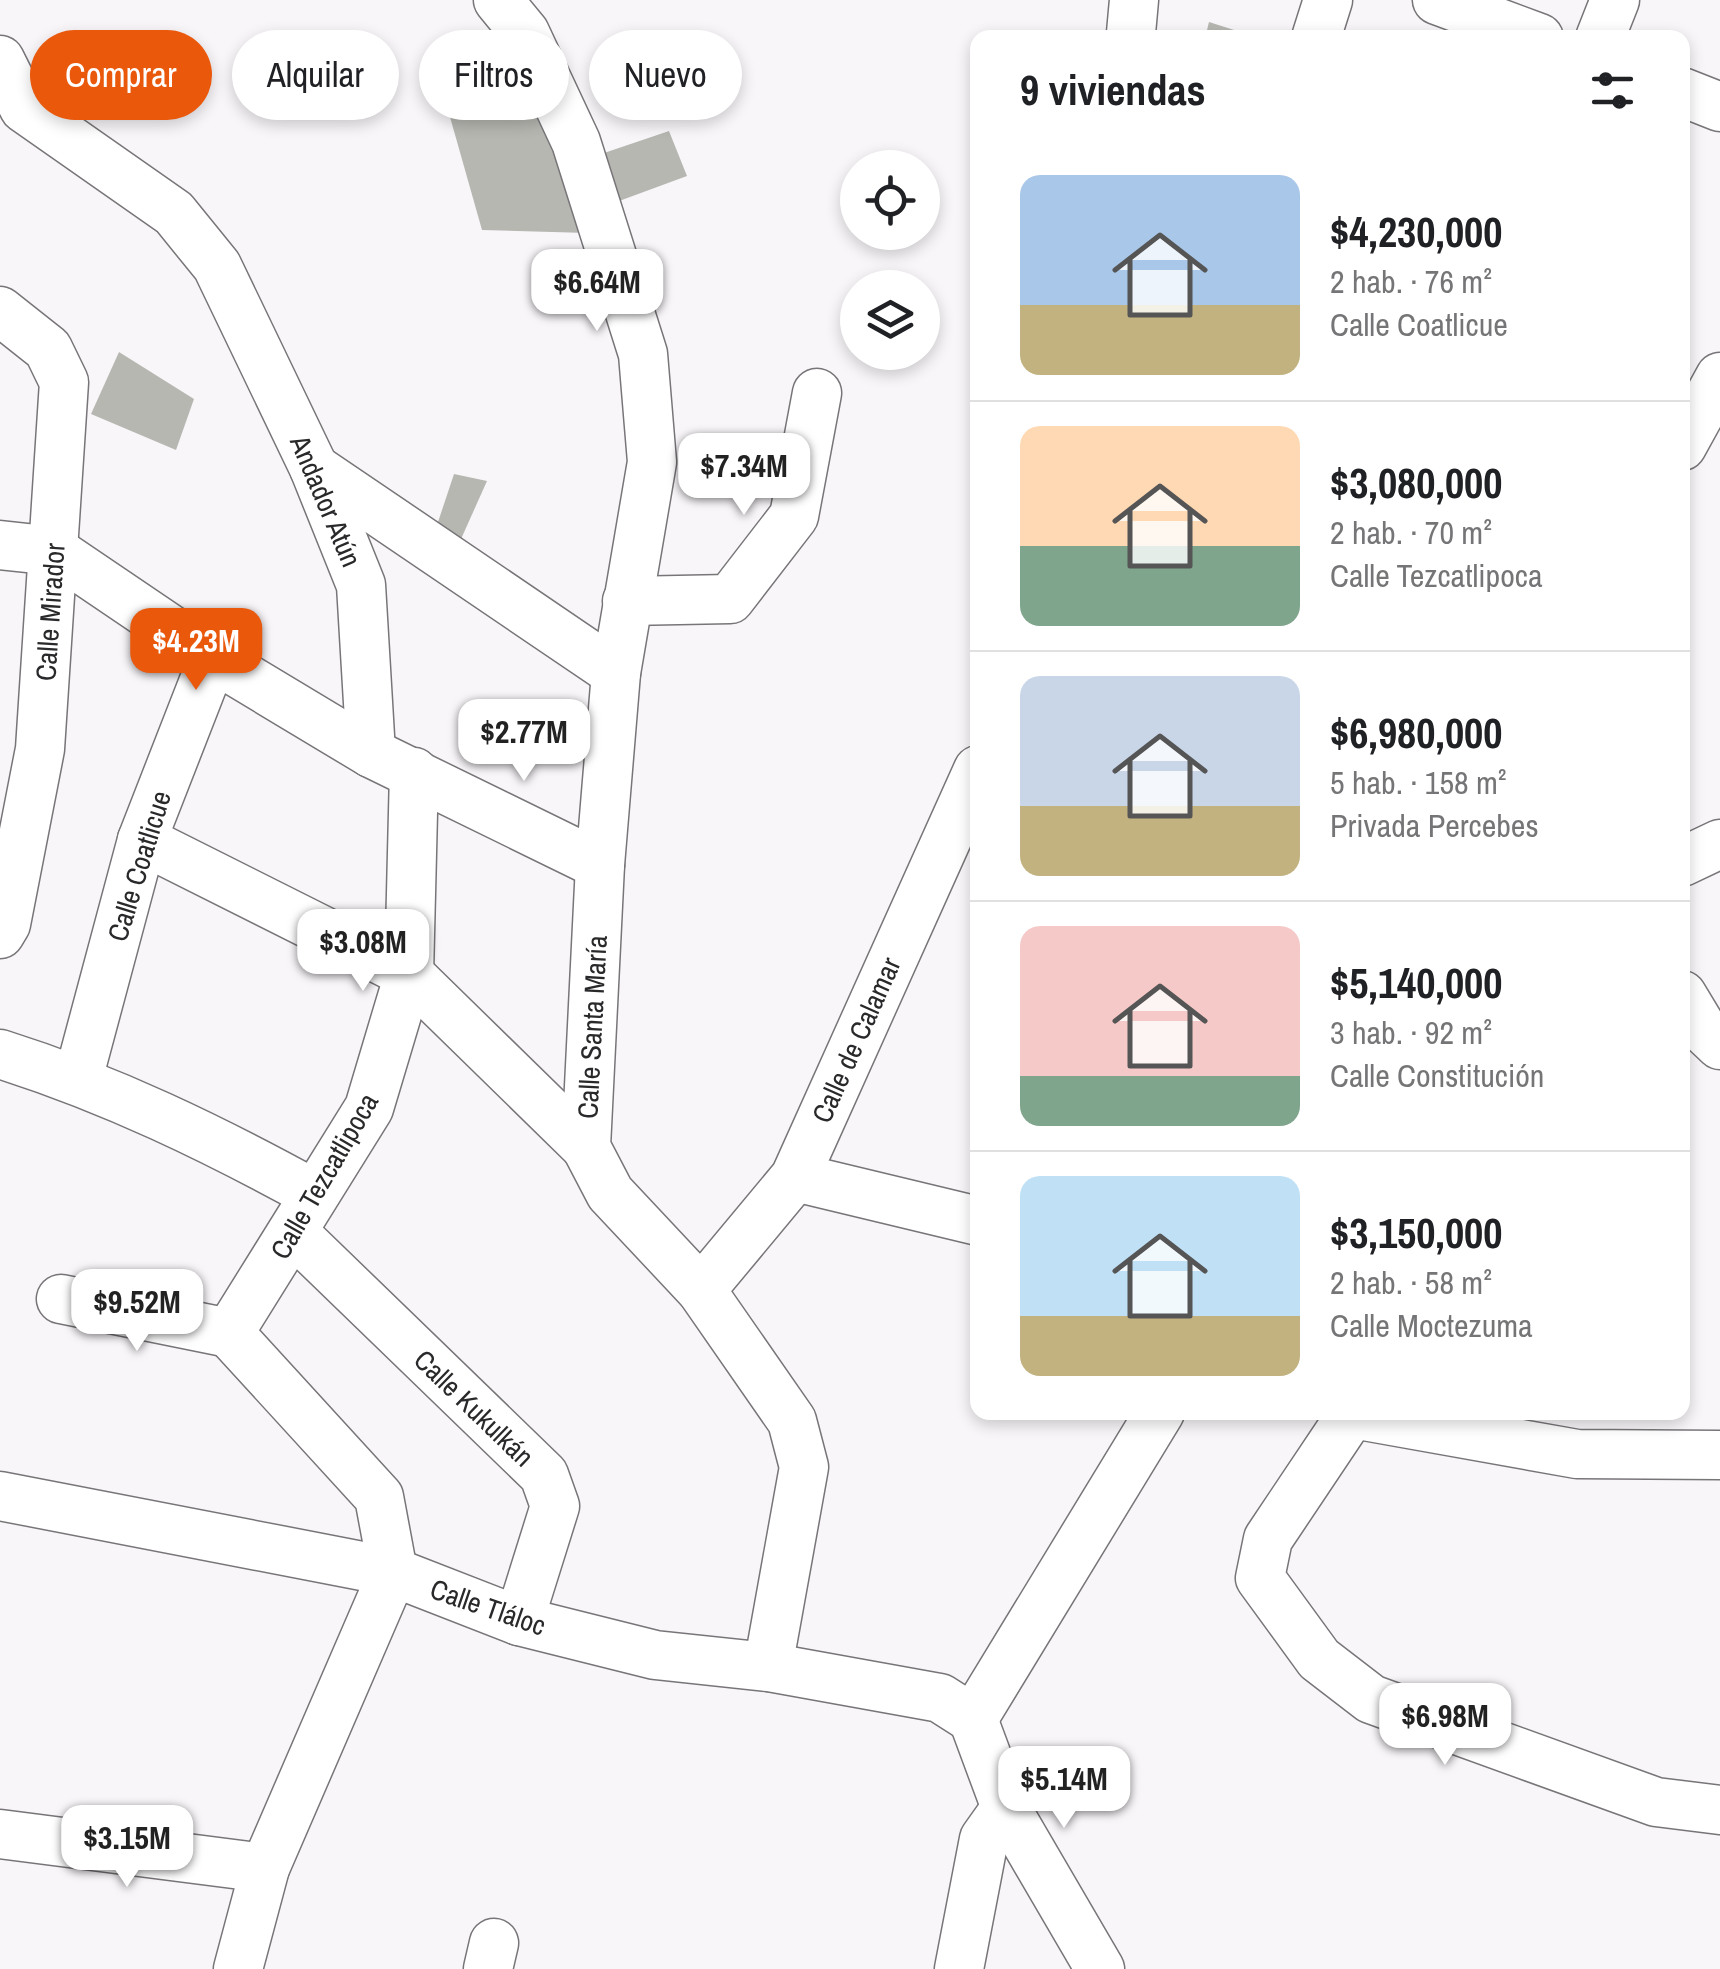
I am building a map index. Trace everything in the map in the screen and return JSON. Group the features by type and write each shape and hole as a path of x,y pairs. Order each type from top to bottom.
{"street":[{"name":"Calle Santa María","path":"498,0 524,33 576,142 644,354 652,462 616,674 600,866 586,1146 610,1193 701,1290 792,1421 804,1467 768,1667"},
{"path":"1319,30 1328,0"},
{"path":"1437,0 1518,30"},
{"path":"1603,30 1615,0"},
{"path":"0,60 12,115"},
{"path":"1690,95 1720,107"},
{"name":"Andador Atún","path":"12,115 174,213 217,266 314,468 361,585 371,752"},
{"name":"Calle Mirador","path":"0,311 48,349 64,382 40,749 6,924 0,934"},
{"path":"1690,431 1720,377"},
{"path":"626,602 730,599 794,516 817,394"},
{"path":"314,468 616,674"},
{"path":"0,545 55,550 212,658 371,752 600,866"},
{"name":"Calle Coatlicue","path":"78,1079 142,840 212,658"},
{"name":"Calle Tezcatlipoca","path":"229,1333 370,1108 409,974 414,772"},
{"name":"Calle de Calamar","path":"701,1290 795,1177 970,788"},
{"path":"142,840 409,974 586,1146"},
{"path":"1690,858 1720,844"},
{"name":"Calle Kukulkán","path":"0,1054 78,1079 214,1139 304,1214 544,1475 554,1506 519,1622"},
{"path":"795,1177 970,1219"},
{"path":"61,1299 229,1333 379,1498 393,1572 264,1868 238,1969"},
{"path":"1100,1969 1006,1808 972,1719 1155,1420"},
{"path":"1348,1420 1268,1540 1260,1578 1318,1659 1371,1699 1656,1802 1720,1810"},
{"path":"1391,1420 1577,1454 1720,1455"},
{"name":"Calle Tláloc","path":"3,1501 393,1572 519,1622 655,1654 768,1667 940,1698 972,1719"},
{"path":"959,1969 984,1840 1006,1808"},
{"path":"0,1834 264,1868"}],"building":[{"path":"1209,22 1234,30 1207,30"},
{"path":"451,120 549,120 587,233 482,230"},
{"path":"669,131 687,176 611,204 604,153"},
{"path":"119,352 194,399 176,450 91,414"},
{"path":"454,474 487,481 457,548 436,528"}]}
